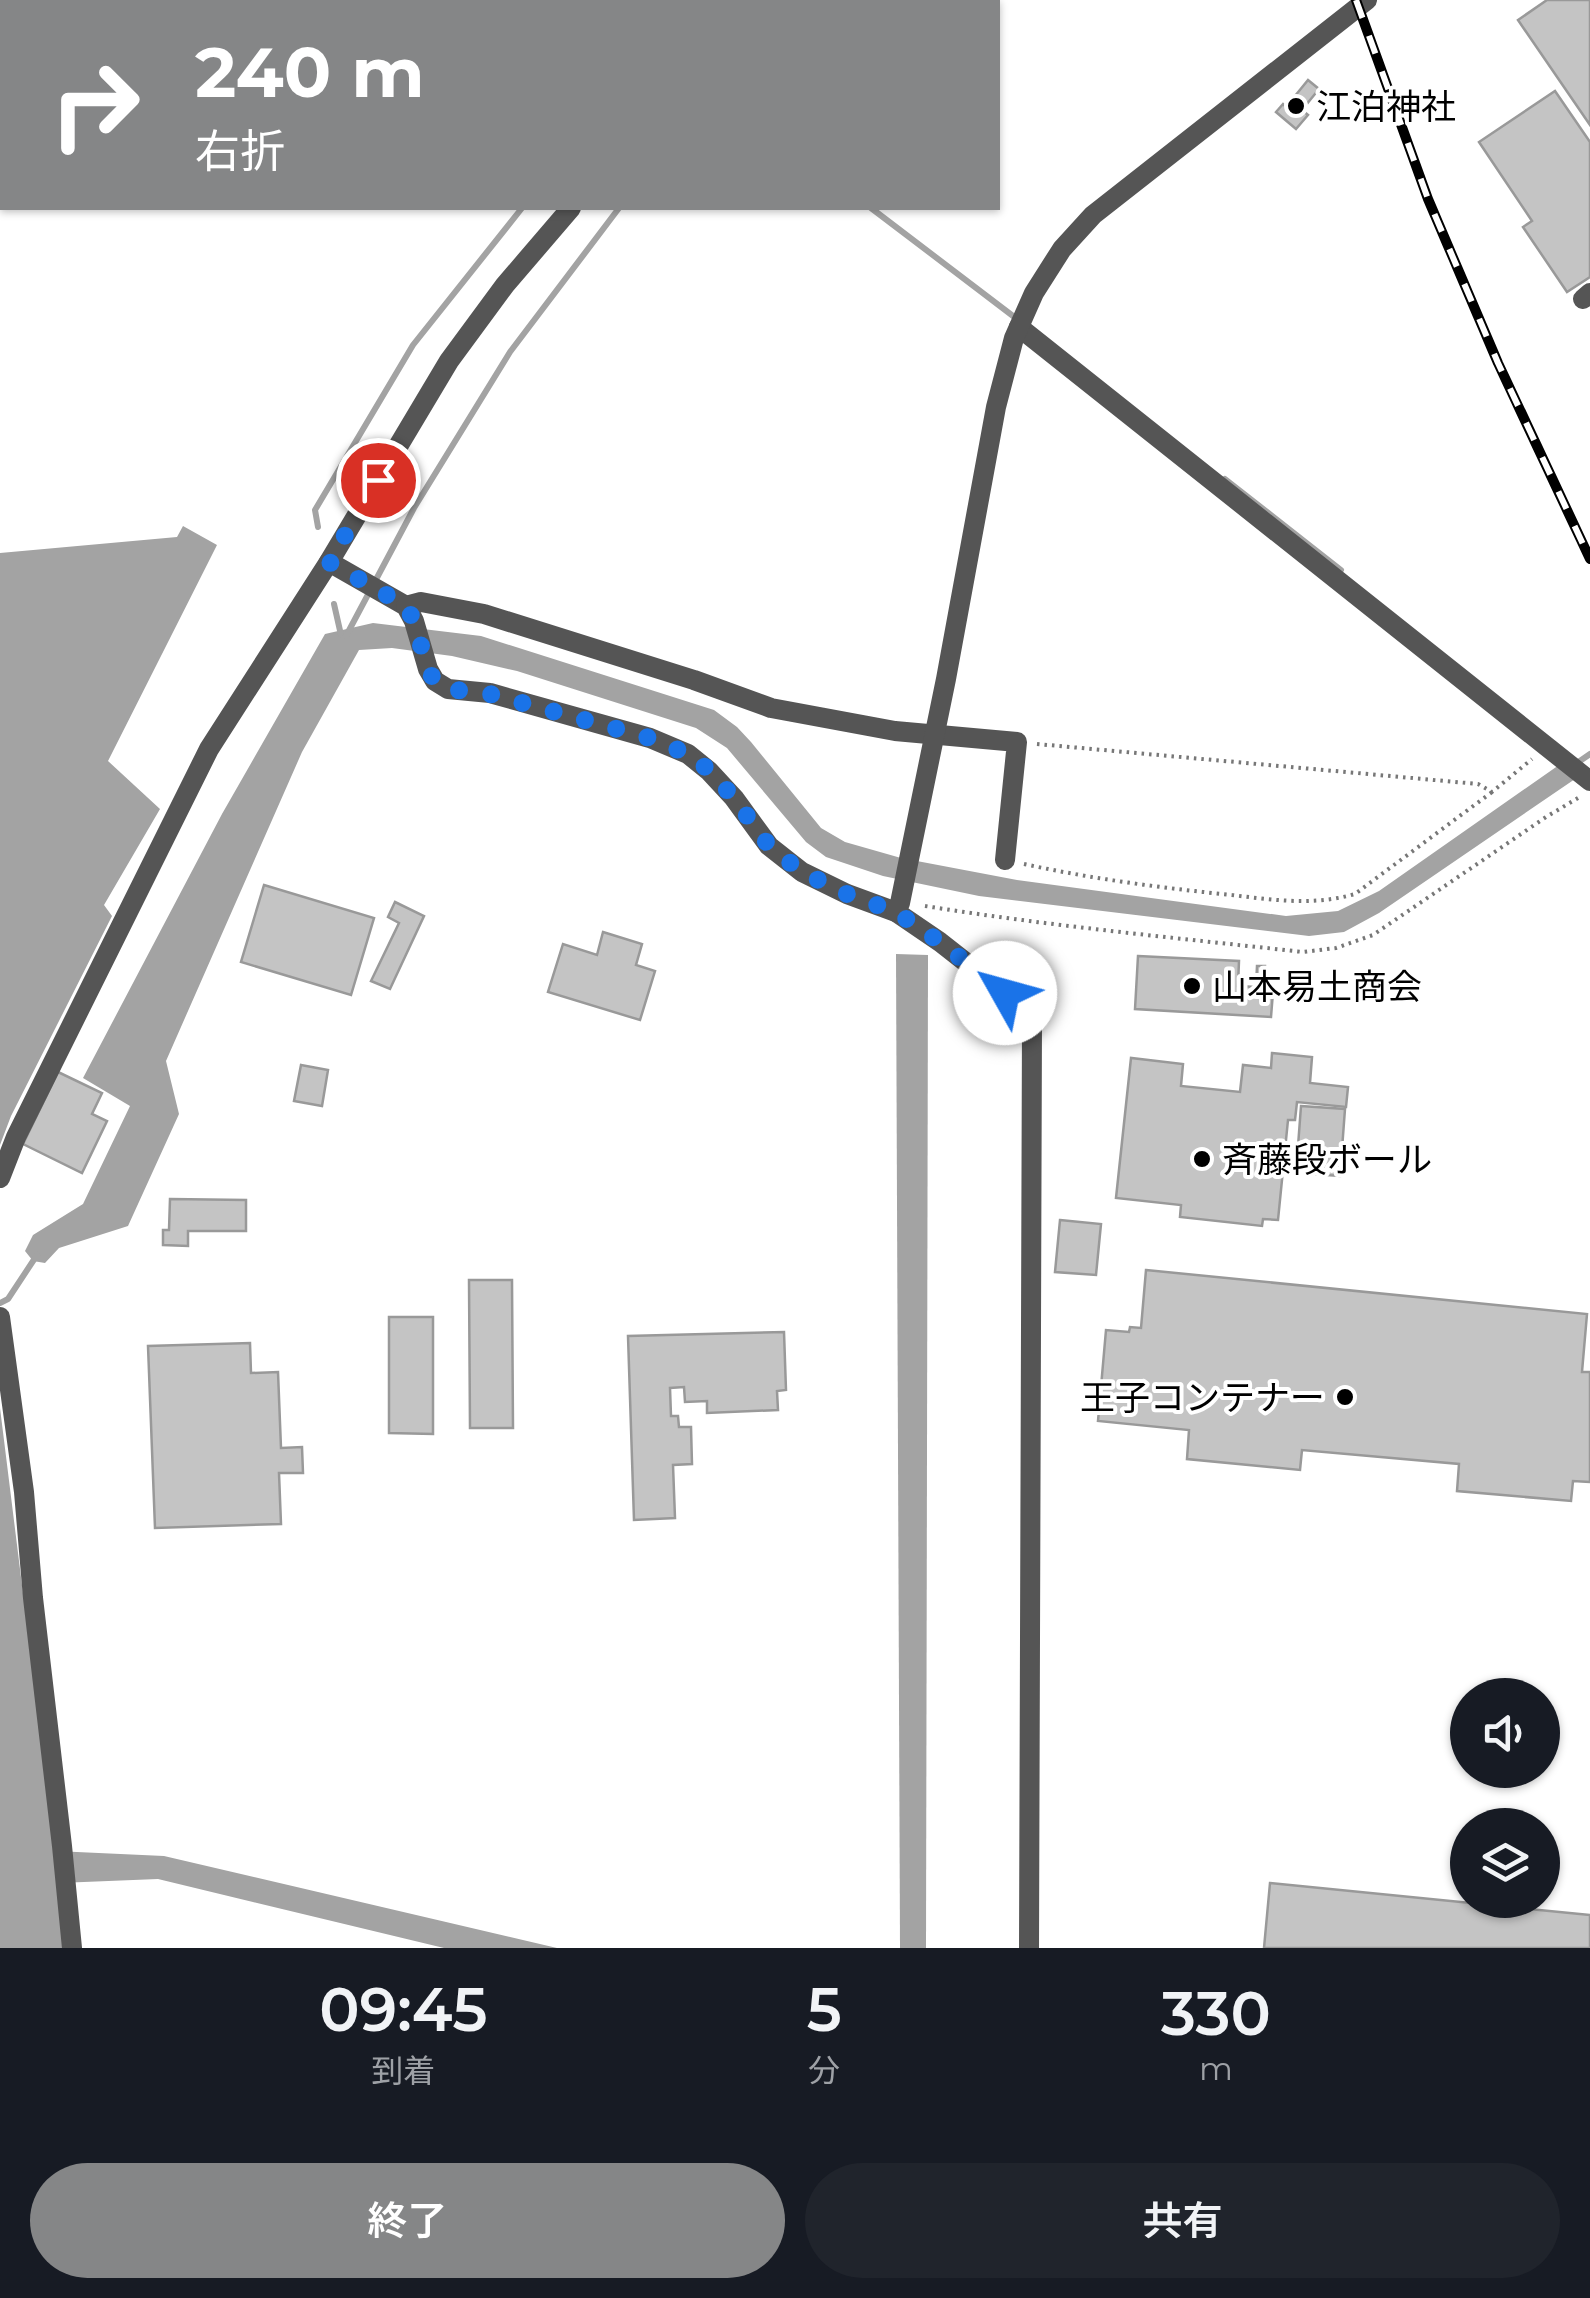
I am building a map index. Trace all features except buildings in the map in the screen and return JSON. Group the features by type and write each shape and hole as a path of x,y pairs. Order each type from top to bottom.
{"street":[{"path":"900,901 996,407 1018,327 1034,294 1062,249 1093,215 1367,0"},
{"path":"0,1178 16,1137 209,749 329,562 449,360 569,210"},
{"path":"1018,327 1590,781"},
{"path":"329,562 404,608 435,681 448,689 490,694 650,738 688,754 734,798 769,846 802,872 847,894 900,901 940,942 1032,1018 1029,1948"},
{"path":"404,608 420,602 484,614 770,708 895,731 1017,742 1005,860"},
{"path":"0,1316 24,1492 72,1948"}],"path":[{"path":"1017,742 1478,784 1492,792"},
{"path":"1005,860 1202,892 1330,901 1355,894 1550,750"},
{"path":"900,901 1019,921 1303,952 1336,948 1373,936 1590,791"}],"shaded area":[{"path":"183,526 217,545 108,761 160,809 104,905 112,916 0,1145 0,553 177,537"},
{"path":"373,623 481,636 714,710 751,742 821,828 845,842 901,858 1017,880 1286,916 1338,911 1379,891 1559,765 1575,779 1379,913 1344,932 1309,936 979,896 883,876 826,857 806,842 727,748 696,728 517,671 392,648 359,650 302,752 166,1061 179,1114 128,1226 59,1248 45,1263 33,1261 25,1251 33,1235 83,1204 130,1106 83,1078 222,814 325,634"},
{"path":"896,954 928,955 926,1948 900,1948"},
{"path":"0,1408 55,1851 164,1856 557,1948 444,1948 158,1879 59,1883 64,1948 0,1948"}],"waterway":[{"path":"318,527 315,510 413,345 520,210"},
{"path":"346,636 414,508 510,352 617,210"},
{"path":"874,210 1017,319"},
{"path":"1225,479 1341,570"},
{"path":"334,604 341,635"},
{"path":"1577,763 1590,754"},
{"path":"0,1303 8,1299 37,1255"}],"railway":[{"path":"1356,0 1428,199 1498,363 1590,559"}],"place":[{"name":"江泊神社","path":"1296,106"},
{"name":"山本易土商会","path":"1192,986"},
{"name":"斉藤段ボール","path":"1202,1159"},
{"name":"王子コンテナー","path":"1345,1397"}],"route":[{"path":"378,480 329,562 406,606 435,681 448,689 490,694 650,738 688,754 734,798 769,846 802,872 896,912 1005,993"}]}
